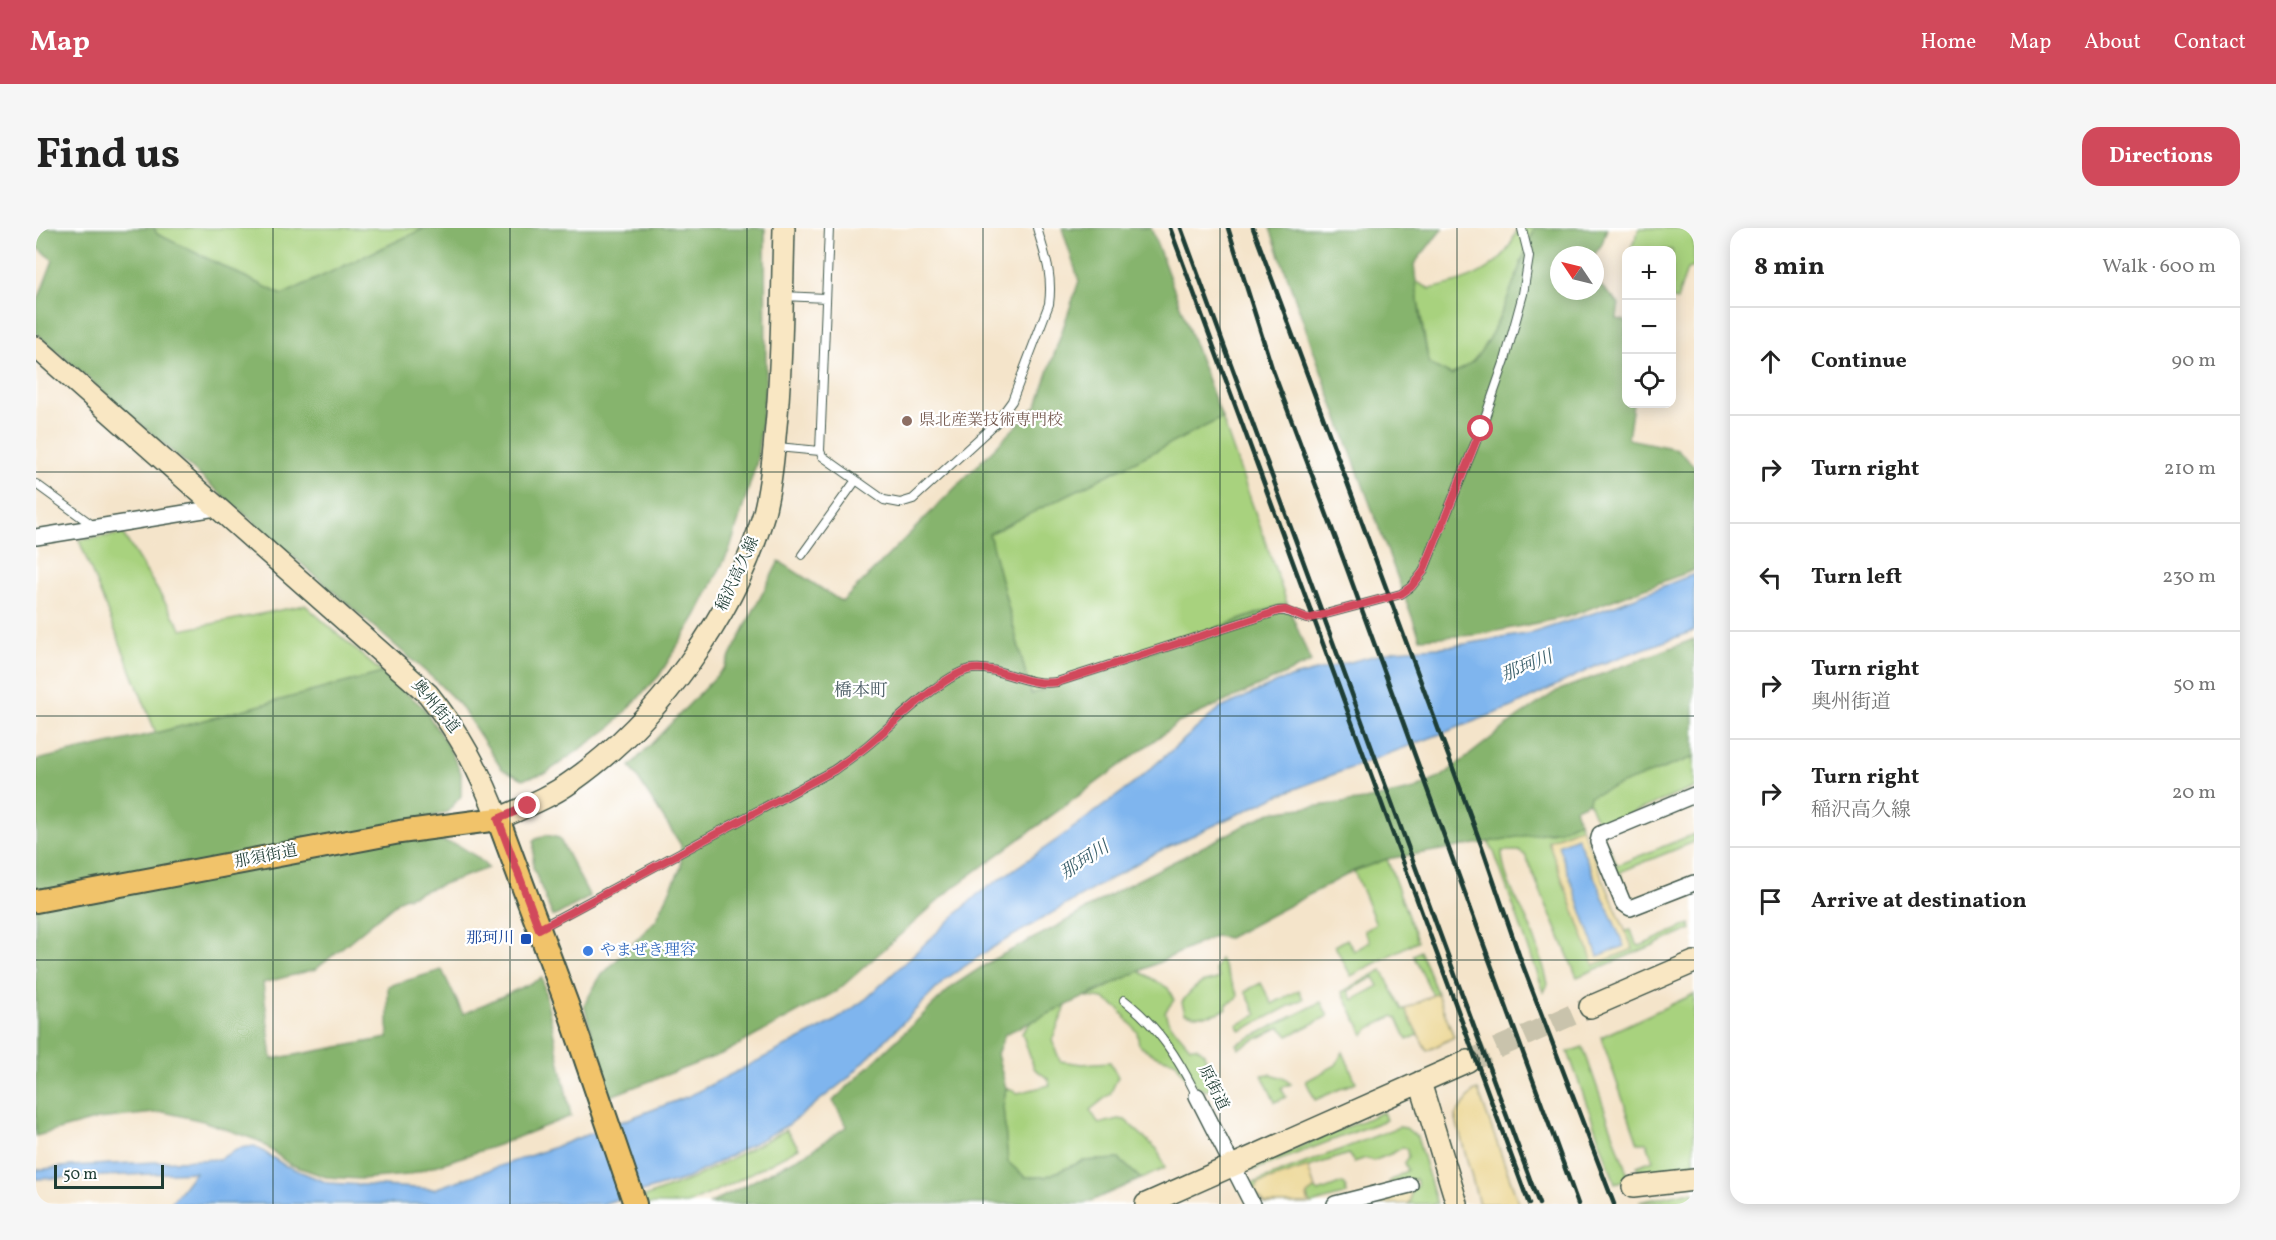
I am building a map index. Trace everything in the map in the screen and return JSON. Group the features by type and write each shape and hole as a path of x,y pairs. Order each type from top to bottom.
{"main road":[{"name":"稲沢高久線","path":"498,819 534,803 569,783 593,765 637,725 673,684 727,603 747,561 764,513 780,392 784,228"},
{"name":"奥州街道","path":"36,347 428,694 461,738 477,767 498,819 568,1007 635,1204"},
{"name":"那須街道","path":"36,901 400,832 498,819"},
{"path":"1590,1007 1694,962"},
{"path":"1146,1204 1168,1200 1232,1166 1468,1060"},
{"path":"1420,1082 1457,1204"},
{"path":"1633,1187 1694,1180"}],"street":[{"path":"36,537 216,508"},
{"path":"1694,795 1600,834 1598,842 1623,903 1630,908 1694,883"},
{"name":"原街道","path":"1197,1096 1252,1204"},
{"path":"1335,1204 1410,1185"}],"lane":[{"path":"829,228 820,451 822,456 884,500 900,503 913,499 996,423 1017,392 1049,304 1051,277 1037,228"},
{"path":"539,929 834,770 943,683 969,669 984,669 1042,684 1058,682 1278,611 1285,610 1307,619 1401,594 1411,587 1423,572 1481,429 1505,360 1523,294 1529,257 1522,229"},
{"path":"782,296 826,298"},
{"path":"774,446 820,451"},
{"path":"802,555 856,480"},
{"path":"36,484 97,528"},
{"name":"原街道","path":"1124,1000 1165,1039 1180,1062 1197,1096"}],"green space":[{"path":"36,228 154,228 157,234 282,295 425,228 765,228 766,383 757,461 730,549 696,616 659,676 610,728 546,773 523,779 502,769 460,705 434,679 36,333 36,305 53,260 36,247"},
{"path":"154,228 425,228 282,295 157,234"},
{"path":"1062,228 1151,228 1222,418 989,534 1031,694 1287,603 1311,662 1178,723 954,887 837,991 724,1053 608,1097 584,1005 600,977 656,920 681,867 681,845 630,766 724,668 779,561 842,602 1037,405 1079,281"},
{"path":"1270,228 1443,228 1414,264 1420,317 1429,364 1451,375 1474,360 1493,331 1535,228 1607,228 1601,246 1550,246 1550,300 1604,300 1604,289 1619,304 1617,319 1622,320 1622,408 1632,408 1628,439 1677,449 1694,466 1694,570 1567,617 1476,635 1420,638"},
{"path":"1518,228 1535,228 1501,314 1484,346 1472,362 1451,375 1429,364 1415,281 1430,289 1461,281 1480,273 1505,253"},
{"path":"1640,228 1694,228 1694,267 1687,269 1677,300 1676,246 1632,246"},
{"path":"1222,418 1287,603 1031,694 989,534"},
{"path":"123,534 182,630 305,605 382,673 156,733 79,540"},
{"path":"1694,639 1694,757 1590,796 1589,802 1575,808 1579,821 1560,830 1387,859 1354,871 1228,938 1215,936 1005,1034 997,1054 1006,1088 1003,1107 1008,1162 1025,1177 1045,1177 1083,1161 1119,1159 1141,1179 1084,1204 709,1204 811,1151 847,1126 833,1101 954,985 994,959 1061,924 1122,888 1271,812 1365,800 1415,789 1441,777 1518,717 1557,691"},
{"path":"382,673 423,707 448,746 461,773 461,796 447,812 390,829 458,845 477,857 488,868 401,899 316,969 263,983 272,1059 388,1038 388,986 442,970 463,1014 542,978 571,1116 498,1145 408,1175 360,1179 326,1177 289,1164 259,1141 203,1121 164,1112 98,1119 36,1136 36,760 156,733"},
{"path":"1694,757 1694,788 1599,826 1589,802 1589,796"},
{"path":"1579,821 1581,827 1548,841 1594,965 1633,949 1625,931 1631,930 1636,944 1640,946 1690,924 1692,929 1577,977 1525,855 1519,851 1502,851 1508,881 1530,926 1540,955 1548,984 1544,992 1494,852 1488,842 1534,833 1549,833"},
{"path":"1694,834 1694,842 1620,872 1630,897 1625,894 1605,844 1607,843 1617,865"},
{"path":"546,835 559,838 590,897 553,917 533,867 534,840"},
{"path":"1387,859 1417,941 1351,976 1335,946 1347,939 1354,951 1370,942 1364,930 1376,924 1354,871"},
{"path":"1420,951 1437,993 1433,995 1413,955"},
{"path":"1220,959 1238,995 1237,999 1227,1004 1226,1009 1217,1013 1201,1015 1185,1013 1182,1002 1189,993 1201,983 1219,978 1215,969"},
{"path":"1382,970 1402,1010 1405,1009 1418,1035 1407,1040 1397,1018 1393,1016 1370,1028 1364,1035 1342,992","holes":["1374,977 1379,986 1353,1000 1348,991"]},
{"path":"1139,971 1168,988 1174,1000 1165,1012 1168,1021 1190,1047 1197,1047 1204,1053 1213,1085 1206,1091 1196,1086 1183,1074 1176,1062 1154,1055 1139,1045 1137,1032 1119,1009 1104,999 1088,997"},
{"path":"1261,983 1272,1004 1299,990 1303,999 1241,1031 1237,1025 1257,1015 1245,991"},
{"path":"1694,994 1694,1167 1659,1170 1640,1176 1637,1166 1653,1160 1647,1143 1638,1143 1601,1037"},
{"path":"1321,1002 1328,1016 1288,1036 1280,1027 1239,1048 1237,1044"},
{"path":"1066,1006 1052,1040 1060,1061 1082,1064 1110,1062 1118,1077 1110,1094 1090,1110 1099,1124 1118,1119 1125,1120 1157,1149 1165,1168 1141,1179 1119,1159 1083,1161 1045,1177 1025,1177 1008,1162 1003,1107 1006,1088 1018,1093 1050,1085 1048,1079 1034,1068 1022,1033 1031,1022"},
{"path":"1583,1047 1629,1179 1615,1183 1568,1052"},
{"path":"1343,1052 1356,1082 1315,1100 1306,1081 1336,1065"},
{"path":"1271,1074 1291,1084 1281,1088 1286,1097 1275,1102 1262,1075"},
{"path":"1383,1112 1386,1120 1251,1171 1250,1168"},
{"path":"1399,1127 1406,1128 1417,1137 1437,1204 1407,1204 1410,1201 1411,1189 1418,1186 1416,1179 1393,1184 1389,1182 1407,1170 1404,1163 1408,1158 1407,1150 1403,1147 1373,1161 1366,1158 1354,1162 1348,1154 1257,1184 1257,1188 1252,1189 1253,1183"},
{"path":"786,1130 799,1148 727,1186 687,1204 626,1204 692,1179"},
{"path":"1342,1183 1345,1184 1347,1194 1311,1204 1308,1202 1307,1195 1315,1189 1319,1192"},
{"path":"1694,1192 1694,1203 1639,1202"}],"sand":[{"path":"1581,827 1633,949 1594,965 1548,841"},
{"path":"1437,993 1454,1037 1427,1051 1405,1009"},
{"path":"1478,1090 1519,1204 1479,1204 1455,1116 1473,1092"},
{"path":"1308,1167 1315,1189 1307,1195 1311,1204 1265,1204 1252,1189 1257,1188 1257,1184"},
{"path":"1411,1189 1410,1201 1407,1204 1355,1204"}],"water":[{"path":"1694,574 1694,631 1598,665 1512,707 1279,795 1153,854 992,948 946,979 847,1079 788,1125 688,1178 602,1204 170,1204 195,1172 36,1179 36,1170 71,1166 219,1159 240,1148 255,1146 284,1165 328,1183 434,1189 552,1148 689,1096 833,1022 867,998 978,894 1133,784 1219,709 1282,680 1396,650 1453,646 1532,633 1600,611"},
{"path":"1577,837 1624,946 1598,956 1558,845"}],"tunnel":[{"path":"1468,1061 1590,1007"}],"railway":[{"path":"1170,228 1529,1204"},
{"path":"1181,228 1539,1204"},
{"path":"1228,228 1272,368 1578,1204"},
{"path":"1253,228 1482,847 1520,958 1614,1204"}],"place":[{"name":"県北産業技術専門校","path":"907,421"},
{"name":"那珂川","path":"526,939"},
{"name":"やまぜき理容","path":"588,951"}],"district":[{"name":"橋本町","path":"861,691"}],"route":[{"path":"528,806 498,819 539,929 834,770 943,683 969,669 984,669 1042,684 1058,682 1278,611 1285,610 1307,619 1401,594 1411,587 1423,572 1481,429"}]}
